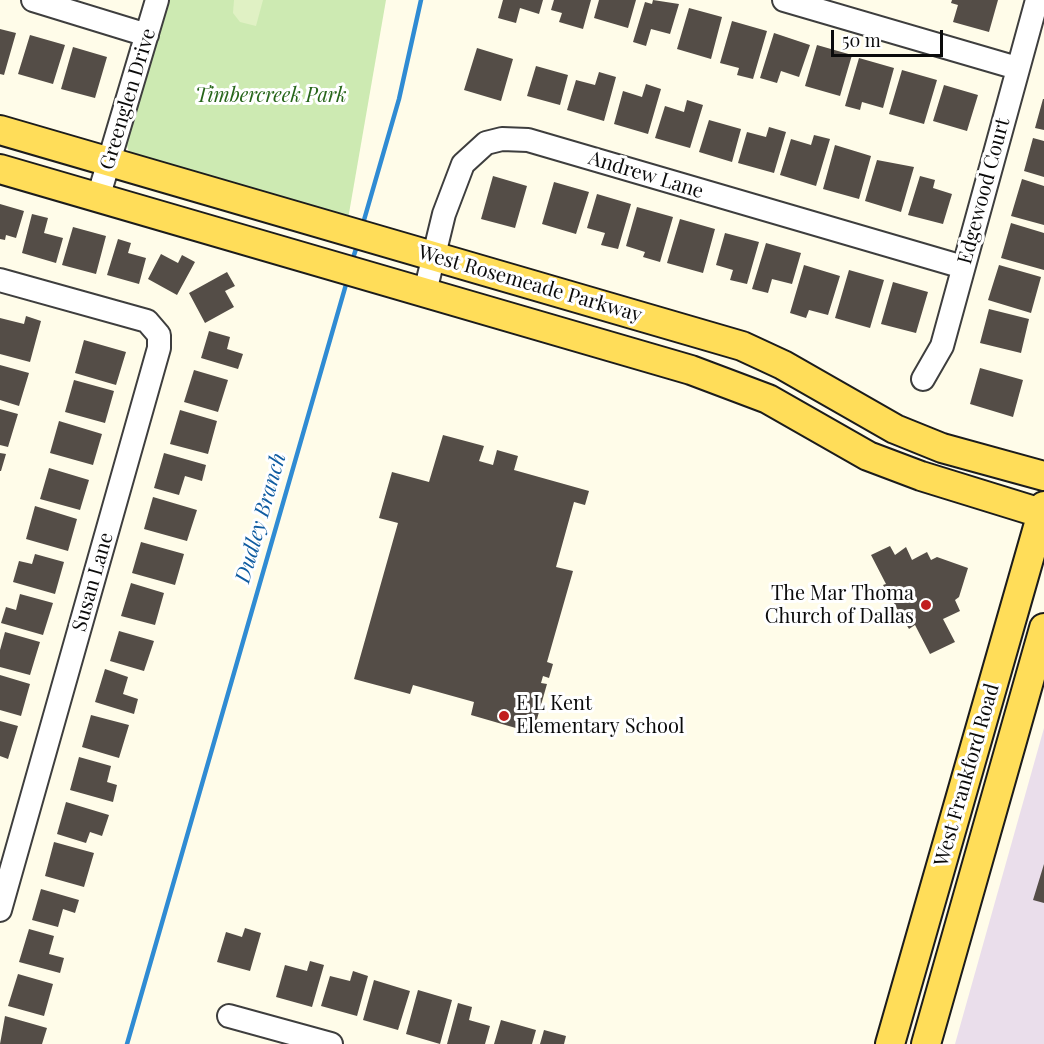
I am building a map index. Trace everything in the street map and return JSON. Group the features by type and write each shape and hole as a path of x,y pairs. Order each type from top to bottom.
{"main road":[{"name":"West Rosemeade Parkway","path":"0,130 742,346 783,365 895,429 942,448 1044,476"},
{"name":"West Rosemeade Parkway","path":"0,169 711,377 768,399 868,456 921,476 1043,511"},
{"name":"West Frankford Road","path":"890,1044 1043,511"},
{"name":"West Frankford Road","path":"926,1044 1044,627"}],"street":[{"path":"33,0 147,35"},
{"name":"Greenglen Drive","path":"98,198 157,0"},
{"path":"784,0 1017,68"},
{"name":"Edgewood Court","path":"923,379 942,346 1037,0"},
{"name":"Andrew Lane","path":"415,289 423,253 464,164 486,143 502,139 528,140 963,267"},
{"name":"Susan Lane","path":"0,280 147,321 159,335 159,348 4,878 0,910"},
{"path":"229,1016 331,1044"}],"shaded area":[{"path":"1044,728 1044,1044 955,1044"}],"green space":[{"name":"Timbercreek Park","path":"167,0 386,0 348,219 130,155 126,143"},
{"path":"234,0 263,0 256,26 240,22 233,13"}],"building":[{"path":"503,0 543,0 539,14 520,8 516,23 498,18"},
{"path":"554,0 591,0 583,29 559,22 562,13 551,10"},
{"path":"599,0 636,0 628,28 594,18"},
{"path":"653,0 679,4 670,34 651,29 646,46 633,42 645,2 652,4"},
{"path":"952,0 998,0 989,32 953,22 958,5 951,3"},
{"path":"689,8 722,17 711,59 677,49"},
{"path":"732,21 767,31 753,79 737,75 739,68 720,63"},
{"path":"0,29 16,33 4,75 0,74"},
{"path":"774,33 810,45 799,77 781,71 777,83 760,78"},
{"path":"30,35 65,45 53,84 18,74"},
{"path":"817,45 852,55 840,96 805,86"},
{"path":"73,47 107,57 95,98 61,89"},
{"path":"477,48 513,59 501,101 464,90"},
{"path":"859,58 894,68 883,108 862,102 860,110 845,106"},
{"path":"536,66 568,75 560,105 527,96"},
{"path":"902,70 937,80 924,124 889,114"},
{"path":"599,72 616,77 604,121 567,110 576,80 595,85"},
{"path":"646,84 661,89 648,134 614,124 623,91 642,97"},
{"path":"944,85 978,95 967,131 933,121"},
{"path":"1044,99 1044,130 1035,128"},
{"path":"687,100 703,105 690,148 655,138 665,106 684,112"},
{"path":"709,120 741,129 732,162 699,152"},
{"path":"769,127 786,132 774,173 738,163 747,132 766,137"},
{"path":"814,135 830,139 816,186 780,175 791,139 811,145"},
{"path":"1033,138 1044,141 1044,177 1024,171"},
{"path":"835,145 871,156 859,199 823,189"},
{"path":"877,160 914,167 901,212 865,201"},
{"path":"493,176 527,186 515,228 481,219"},
{"path":"920,176 935,180 933,188 952,194 943,224 908,215"},
{"path":"1022,179 1044,186 1044,225 1011,216"},
{"path":"554,182 589,192 576,234 542,224"},
{"path":"597,194 631,204 618,249 601,245 605,233 587,228"},
{"path":"0,204 24,211 16,238 6,235 5,240 0,239"},
{"path":"637,207 673,217 660,262 643,257 645,252 626,246"},
{"path":"32,214 48,218 44,233 63,238 56,263 22,253"},
{"path":"680,219 715,229 703,273 667,263"},
{"path":"1011,223 1044,233 1044,270 1001,258"},
{"path":"73,227 106,236 96,274 62,265"},
{"path":"725,233 759,242 747,284 730,280 733,270 716,265"},
{"path":"118,239 131,243 128,253 146,258 139,284 107,275"},
{"path":"766,243 801,253 792,284 772,279 768,293 752,289"},
{"path":"161,254 178,263 182,255 195,262 177,295 148,279"},
{"path":"804,265 840,276 828,315 809,310 806,318 790,313"},
{"path":"999,265 1041,277 1031,313 988,300"},
{"path":"849,270 884,280 870,328 835,318"},
{"path":"227,272 235,286 225,291 234,307 205,323 189,293"},
{"path":"893,282 928,292 916,333 881,324"},
{"path":"989,309 1029,319 1021,353 980,343"},
{"path":"26,316 41,321 30,362 0,354 0,318 24,324"},
{"path":"209,331 230,337 227,349 243,354 238,369 201,358"},
{"path":"84,340 126,352 116,385 75,373"},
{"path":"0,365 29,373 19,406 0,400"},
{"path":"980,368 1023,380 1013,417 970,404"},
{"path":"194,370 228,380 218,412 184,402"},
{"path":"74,380 114,391 105,423 65,412"},
{"path":"0,409 18,414 8,447 0,445"},
{"path":"180,410 217,421 208,454 170,444"},
{"path":"59,421 102,434 93,465 50,453"},
{"path":"443,435 484,446 479,461 493,465 497,450 518,456 514,470 589,491 585,505 574,502 556,567 573,571 547,662 553,664 549,678 543,676 541,683 547,684 533,733 471,715 474,702 413,685 410,694 354,679 398,523 379,518 392,472 429,482"},
{"path":"0,453 6,454 1,471 0,471"},
{"path":"164,453 206,465 202,481 185,476 179,495 154,488"},
{"path":"49,468 89,480 80,510 40,499"},
{"path":"153,497 197,510 187,541 144,529"},
{"path":"35,506 77,519 68,551 26,539"},
{"path":"141,542 184,554 175,585 132,573"},
{"name":"The Mar Thoma Church of Dallas","path":"890,546 895,555 906,547 912,560 927,552 931,560 937,557 968,568 959,597 955,600 960,611 943,619 955,642 930,654 915,625 909,629 883,585 886,584 871,555"},
{"path":"35,554 64,562 55,594 13,582 19,561 32,564"},
{"path":"131,583 164,593 155,625 121,616"},
{"path":"20,594 53,603 43,635 1,623 6,607 16,610"},
{"path":"119,631 154,641 144,671 110,661"},
{"path":"5,632 40,642 30,675 0,667 0,650"},
{"path":"105,669 128,677 123,694 138,699 134,714 95,702"},
{"path":"0,675 30,684 21,716 0,710"},
{"path":"91,715 129,725 119,758 82,747"},
{"path":"0,721 18,726 8,759 0,756"},
{"path":"79,757 111,766 107,782 117,785 113,802 70,790"},
{"path":"66,802 109,815 102,836 90,832 86,843 57,834"},
{"path":"54,842 94,853 84,887 45,876"},
{"path":"1044,864 1044,903 1033,900"},
{"path":"41,889 79,900 75,913 63,909 58,927 32,920"},
{"path":"245,928 261,933 250,971 217,962 226,932 242,937"},
{"path":"29,929 54,936 49,954 64,958 60,973 19,962"},
{"path":"310,961 324,965 312,1007 276,997 285,965 307,971"},
{"path":"353,971 368,976 357,1016 321,1006 330,976 350,981"},
{"path":"18,974 53,984 44,1016 8,1006"},
{"path":"374,980 410,991 398,1030 363,1020"},
{"path":"418,990 452,1000 440,1044 406,1034"},
{"path":"458,1003 472,1007 469,1020 490,1026 485,1044 447,1044"},
{"path":"5,1016 47,1028 42,1044 0,1044"},
{"path":"501,1020 536,1030 532,1044 494,1044"},
{"path":"544,1030 566,1036 564,1044 540,1044"}],"waterway":[{"name":"Dudley Branch","path":"362,227 399,99 421,0"},
{"name":"Dudley Branch","path":"352,261 358,243"},
{"name":"Dudley Branch","path":"127,1044 347,281"}],"place":[{"name":"The Mar Thoma Church of Dallas","path":"926,605"},
{"name":"E L Kent Elementary School","path":"504,716"}]}
